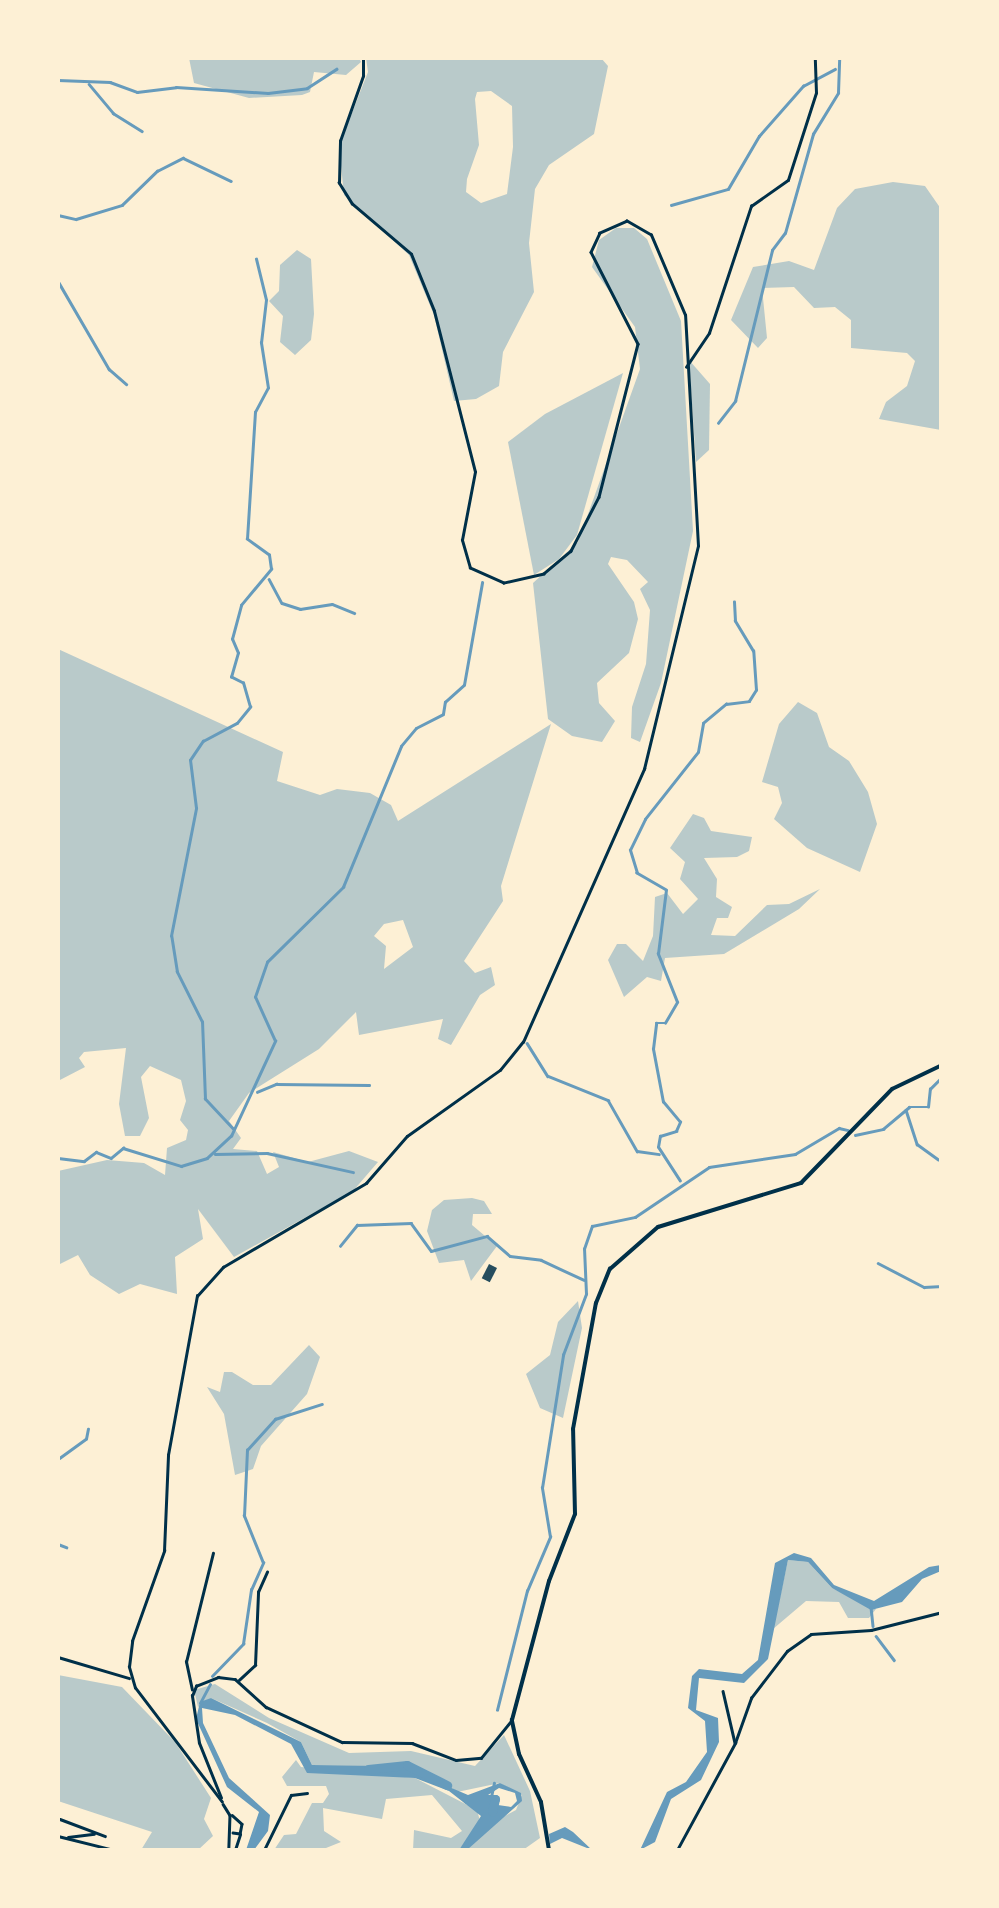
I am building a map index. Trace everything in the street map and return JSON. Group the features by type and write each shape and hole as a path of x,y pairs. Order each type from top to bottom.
{"main road":[{"path":"549,1850 512,1720 544,1595 575,1514 573,1428 596,1303 610,1269 658,1227 801,1184 892,1090 942,1065"}],"street":[{"path":"131,1678 132,1640 164,1551 170,1444 202,1285 357,1190 416,1127 500,1070 556,978 644,769 694,569 700,507 686,367 685,315 651,235 632,221 612,226 596,238 592,262 621,302 638,344 599,497 571,551 544,574 504,584 470,568 462,540 475,472 434,311 414,258 352,204 339,183 340,141 364,76 363,58"},
{"path":"686,367 709,333 752,206 788,180 816,93 815,58"},
{"path":"214,1553 186,1662 196,1730 222,1802"},
{"path":"238,1681 256,1660 258,1592 267,1572"},
{"path":"677,1850 735,1743 750,1698 801,1639 942,1612"},
{"path":"58,1657 131,1678 230,1815 232,1850"},
{"path":"192,1690 218,1677 238,1681 266,1706 342,1742 412,1743 456,1760 481,1758 512,1720"},
{"path":"723,1690 735,1743"},
{"path":"264,1850 291,1796 307,1793"},
{"path":"230,1815 241,1819 240,1834 232,1850"},
{"path":"60,1818 105,1836"},
{"path":"232,1833 240,1834"},
{"path":"64,1837 96,1834"},
{"path":"58,1836 114,1850"}],"shaded area":[{"path":"189,58 359,58 361,62 346,75 314,72 310,92 302,95 249,98 194,83"},
{"path":"366,58 601,58 608,66 594,134 549,165 535,189 529,243 534,292 503,352 499,386 476,399 454,401 434,315 409,255 344,195 339,146 368,72","holes":["491,91 512,106 513,147 507,194 481,203 466,192 479,145 477,92"]},
{"path":"893,182 925,186 941,209 941,430 879,419 886,402 907,386 915,361 907,353 851,348 851,320 835,307 814,308 794,287 762,288 767,338 758,348 731,320 753,267 789,261 814,270 837,208 855,189"},
{"path":"616,228 634,228 647,239 681,321 693,531 661,683 640,742 631,738 632,707 646,664 650,610 640,589 648,582 627,560 611,557 608,564 634,602 638,619 629,653 597,683 599,703 615,721 602,742 572,736 548,719 533,583 578,542 640,369 635,327 592,267 599,240"},
{"path":"297,250 311,259 314,314 311,340 295,355 280,342 283,316 269,301 279,291 280,265"},
{"path":"689,360 710,384 709,450 696,462"},
{"path":"623,373 577,535 559,559 534,575 508,442 545,414"},
{"path":"58,649 283,752 277,781 320,795 337,789 370,793 391,805 398,821 551,724 501,886 503,901 464,961 475,973 491,967 495,985 480,995 451,1045 438,1039 443,1019 359,1035 356,1012 319,1049 249,1093 229,1121 241,1138 233,1149 257,1151 267,1174 279,1167 273,1152 308,1162 349,1151 378,1162 353,1191 234,1257 198,1209 203,1239 175,1257 177,1294 140,1284 119,1294 90,1275 78,1255 58,1265 58,1171 107,1160 144,1163 165,1175 167,1148 186,1140 188,1130 180,1120 186,1101 181,1080 150,1066 141,1077 149,1118 140,1136 125,1136 119,1104 126,1048 84,1052 79,1058 85,1067 58,1081","holes":["403,920 413,947 384,969 386,946 374,936 384,924"]},
{"path":"798,702 817,713 829,747 849,761 868,792 877,824 860,872 807,848 774,819 782,803 778,787 762,782 779,724"},
{"path":"693,814 704,818 711,831 752,837 749,851 737,857 704,858 717,879 716,897 732,907 728,918 717,918 711,935 735,936 767,905 789,904 820,889 799,909 724,954 665,958 661,981 647,977 624,997 608,960 617,944 626,944 643,961 653,936 655,897 667,893 683,914 698,899 680,879 685,862 670,848"},
{"path":"444,1200 484,1201 492,1214 473,1214 472,1225 497,1246 471,1281 464,1260 439,1263 427,1231 432,1210"},
{"path":"578,1301 582,1328 563,1418 540,1408 526,1374 550,1355 558,1322"},
{"path":"309,1345 320,1357 307,1394 261,1446 253,1469 235,1475 224,1414 207,1387 220,1392 224,1372 232,1372 253,1385 271,1385"},
{"path":"788,1560 808,1562 832,1588 876,1609 869,1618 848,1618 839,1602 806,1601 773,1629"},
{"path":"58,1675 122,1687 175,1742 211,1798 204,1819 213,1836 198,1850 141,1850 152,1832 58,1801"},
{"path":"215,1684 269,1718 349,1753 411,1751 475,1766 504,1735 530,1791 540,1838 523,1850 467,1850 490,1824 516,1810 522,1795 500,1783 457,1792 440,1779 400,1766 312,1765 301,1742 267,1723 211,1698 198,1707 194,1690"},
{"path":"296,1760 301,1767 415,1778 477,1810 480,1821 459,1850 413,1850 414,1830 451,1838 462,1831 432,1795 386,1799 382,1819 323,1808 324,1831 341,1842 321,1850 274,1850 284,1835 296,1834 312,1803 323,1803 329,1794 326,1786 287,1786 282,1777"}],"water":[{"path":"794,1553 811,1558 834,1585 874,1601 929,1567 941,1565 941,1571 922,1579 902,1602 871,1610 832,1588 808,1562 788,1560 768,1659 744,1683 699,1678 696,1710 718,1718 719,1742 701,1780 671,1799 655,1842 640,1850 667,1792 686,1782 707,1752 705,1721 688,1708 692,1676 699,1669 742,1674 758,1660 775,1563"},
{"path":"211,1698 301,1742 312,1765 400,1766 468,1795 500,1783 521,1793 522,1801 467,1850 459,1850 481,1816 449,1791 415,1778 307,1773 291,1744 235,1715 202,1708 203,1723 229,1778 270,1815 268,1831 254,1850 246,1850 259,1812 227,1787 196,1719 200,1702","holes":["499,1788 515,1793 517,1801 511,1807 477,1802"]},
{"path":"565,1827 592,1850 562,1838 550,1844 549,1834"}],"building":[{"path":"489,1264 497,1268 490,1282 482,1278"}],"waterway":[{"path":"718,423 735,401 772,250 785,233 813,134 838,93 839,58"},
{"path":"58,80 110,82 137,92 176,87 268,93 307,88 336,69"},
{"path":"671,205 728,189 759,136 803,86 835,69"},
{"path":"89,84 113,113 142,131"},
{"path":"58,215 76,219 122,205 157,171 183,158 231,181"},
{"path":"233,1129 205,1099 202,1022 177,972 171,936 196,808 190,760 203,741 237,723 250,707 243,683 231,677 238,653 232,639 241,605 271,569 269,555 247,539 255,412 268,388 261,343 266,300 256,259"},
{"path":"58,281 109,369 126,384"},
{"path":"269,579 282,603 300,609 332,604 354,613"},
{"path":"58,1158 84,1161 96,1152 111,1158 123,1148 181,1166 207,1158 231,1136 275,1041 255,997 267,962 343,887 401,746 416,728 443,714 445,702 464,685 482,583"},
{"path":"680,1181 658,1147 660,1136 676,1131 680,1122 663,1102 653,1049 656,1023 665,1023 677,1002 658,954 666,890 637,873 630,850 645,819 698,752 703,723 726,704 749,701 756,690 753,651 735,621 734,602"},
{"path":"527,1043 548,1076 608,1100 637,1151 659,1154"},
{"path":"855,1135 883,1129 909,1107 928,1107 930,1089 942,1077"},
{"path":"257,1092 276,1084 369,1085"},
{"path":"906,1110 917,1144 938,1159"},
{"path":"497,1710 527,1591 550,1537 542,1488 563,1355 586,1294 584,1249 592,1226 635,1217 709,1167 795,1154 839,1128 848,1130"},
{"path":"215,1154 267,1153 353,1172"},
{"path":"340,1246 357,1225 411,1223 431,1251 487,1236 510,1256 541,1260 584,1280"},
{"path":"878,1263 924,1287 942,1286"},
{"path":"212,1676 243,1644 251,1590 263,1563 244,1516 247,1450 275,1419 322,1404"},
{"path":"58,1459 86,1439 88,1429"},
{"path":"58,1544 66,1547"},
{"path":"871,1607 873,1626"},
{"path":"876,1636 894,1660"},
{"path":"200,1703 210,1684"},
{"path":"368,1769 407,1765 447,1785"},
{"path":"491,1797 494,1783"},
{"path":"467,1799 495,1799 492,1812"}]}
